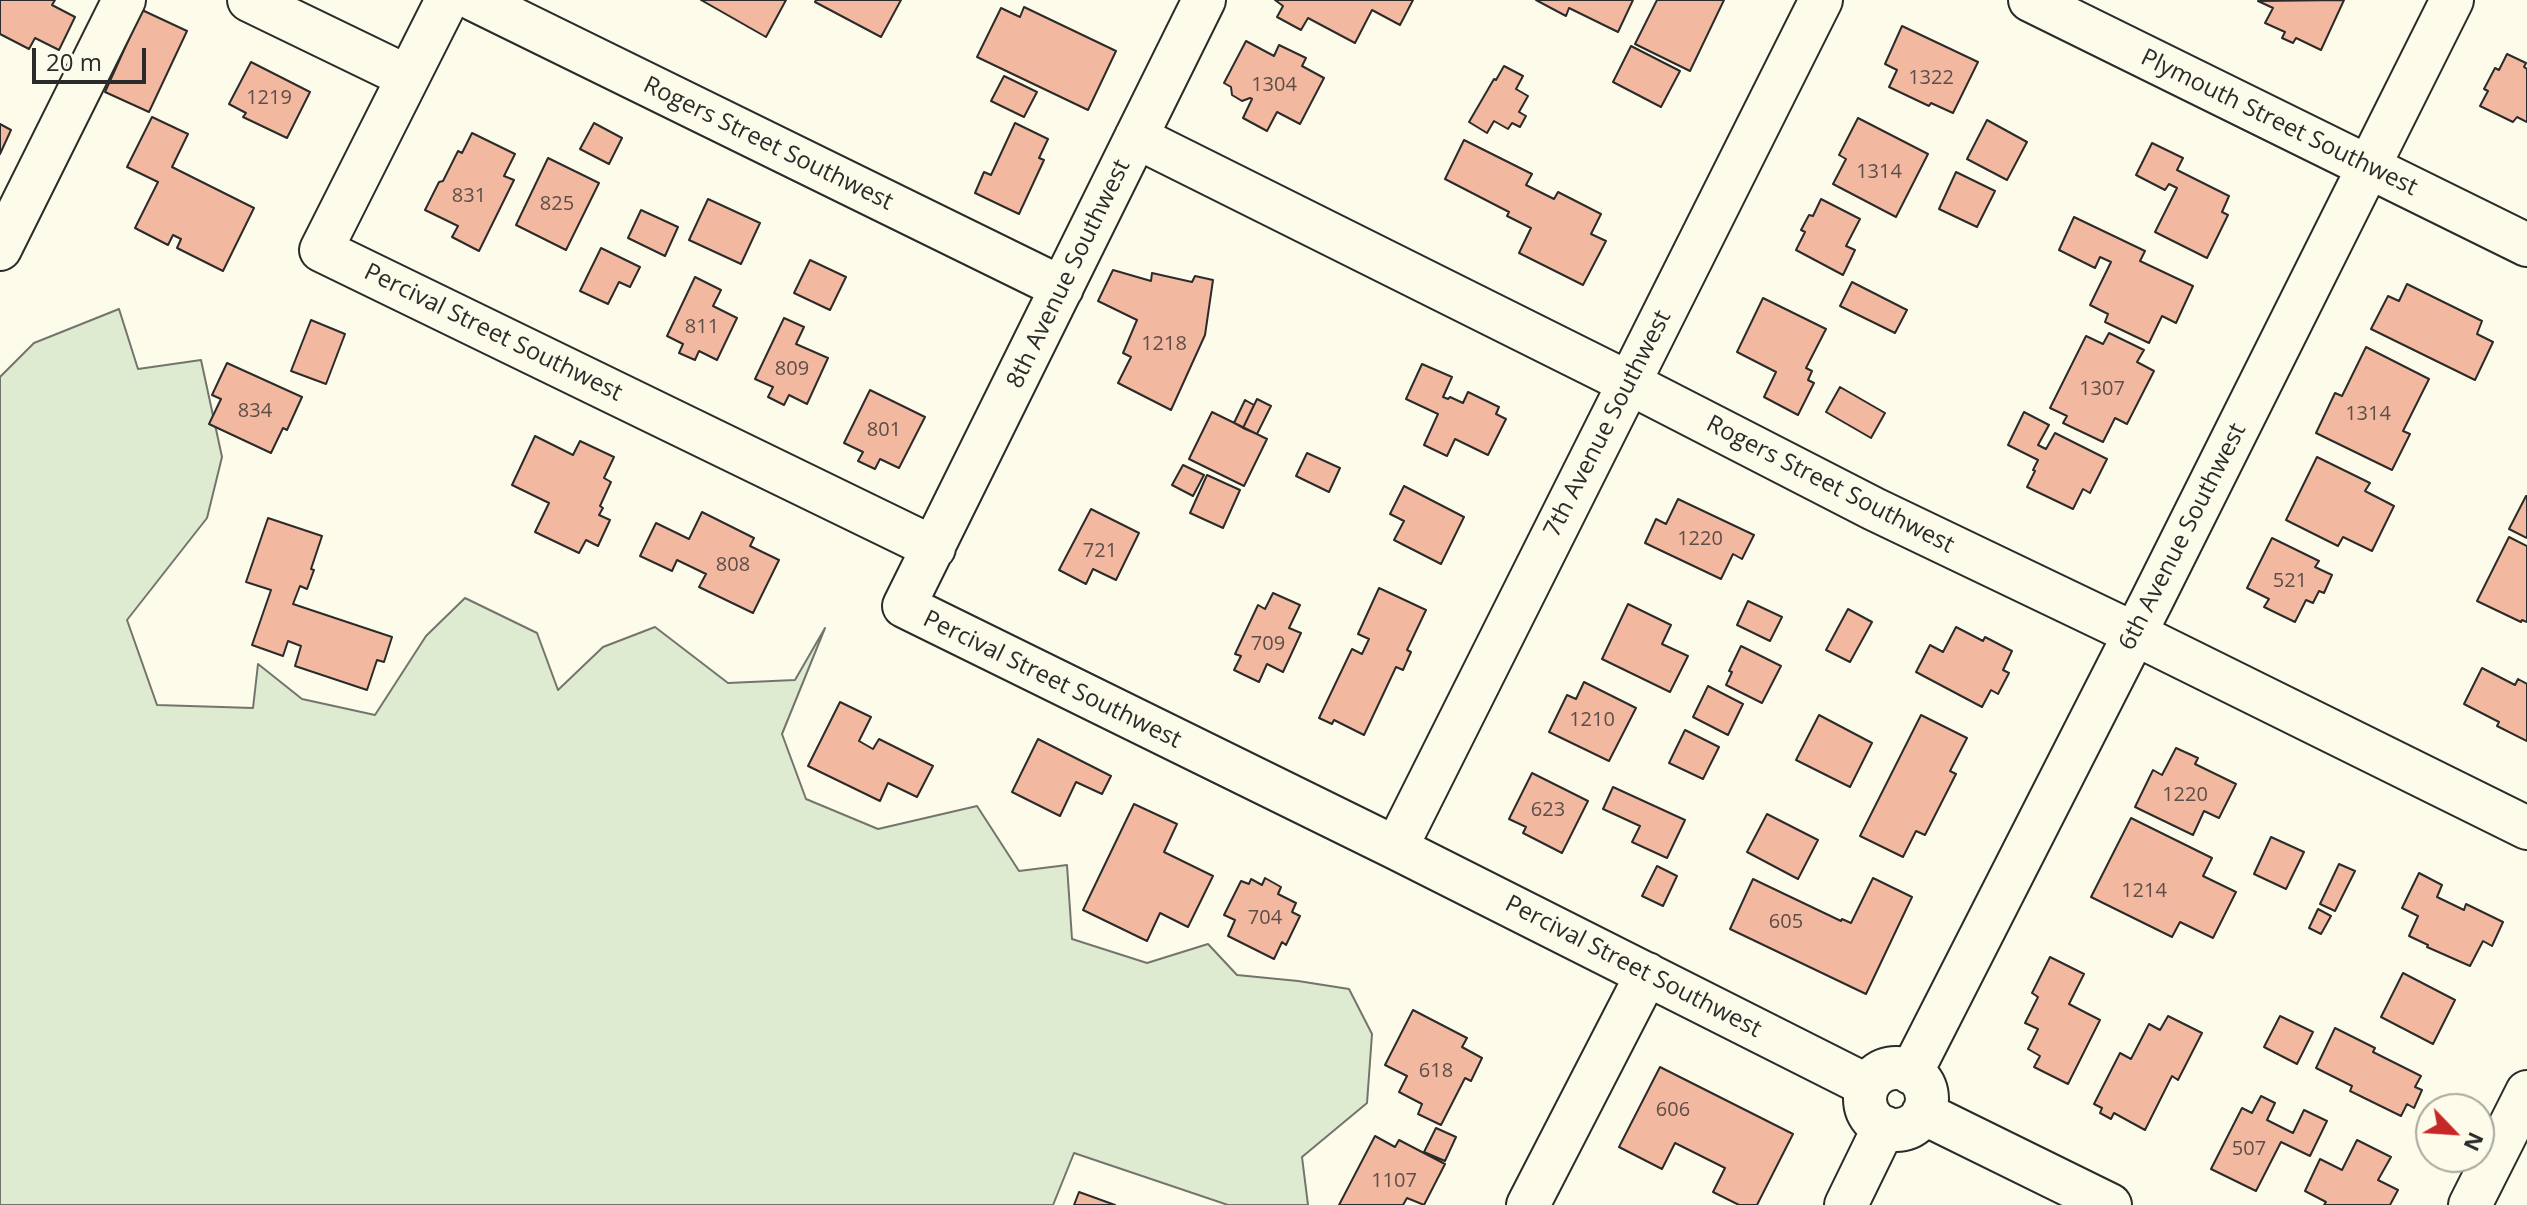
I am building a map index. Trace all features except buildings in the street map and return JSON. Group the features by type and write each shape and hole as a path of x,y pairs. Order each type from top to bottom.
{"street":[{"path":"0,249 124,0"},
{"path":"249,0 408,77 447,0"},
{"name":"Rogers Street Southwest","path":"475,0 1062,288"},
{"name":"8th Avenue Southwest","path":"934,548 1204,0"},
{"name":"7th Avenue Southwest","path":"1396,848 1821,0"},
{"name":"Plymouth Street Southwest","path":"2030,0 2527,245"},
{"name":"6th Avenue Southwest","path":"1911,1073 2452,0"},
{"name":"Percival Street Southwest","path":"408,77 321,250 934,548 904,606 1396,848 1868,1086"},
{"name":"Rogers Street Southwest","path":"1136,137 1874,509 2527,828"},
{"path":"1528,1205 1647,974"},
{"path":"1897,1068 1911,1073 1922,1082 1926,1092 1923,1113 1908,1127 1897,1130 1884,1127 1866,1109 1868,1086 1878,1073 1887,1069 1897,1068"},
{"path":"2470,1205 2527,1092"},
{"path":"1923,1113 2110,1205"},
{"path":"1846,1205 1884,1127"}],"green space":[{"path":"119,309 138,369 201,360 222,457 207,518 127,620 157,705 253,708 258,664 302,699 375,715 426,636 465,598 537,633 558,690 603,647 655,627 728,683 795,680 825,628 782,734 806,799 878,829 977,806 1019,871 1067,865 1072,939 1147,963 1208,944 1237,975 1349,989 1372,1034 1367,1103 1302,1157 1308,1205 1228,1205 1074,1153 1053,1205 0,1205 0,377 34,343"}]}
